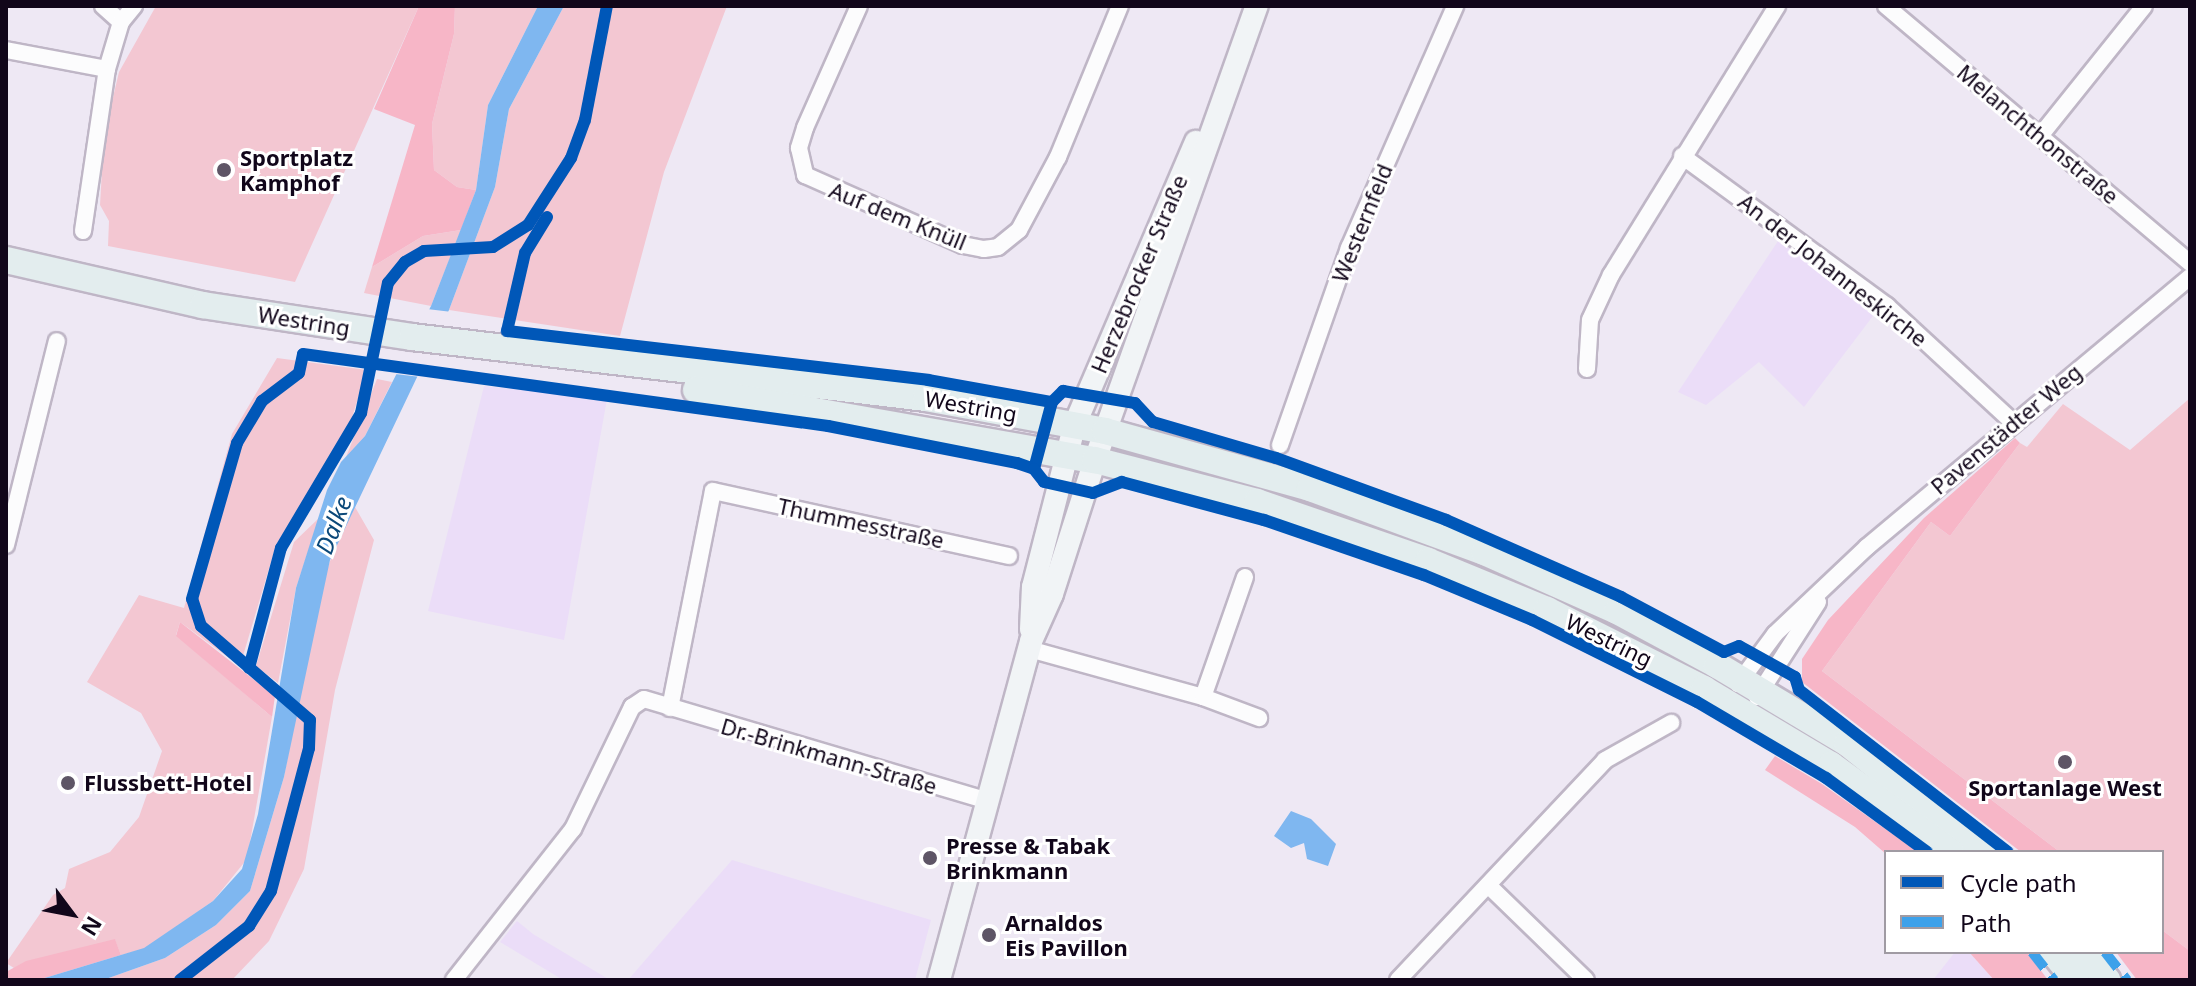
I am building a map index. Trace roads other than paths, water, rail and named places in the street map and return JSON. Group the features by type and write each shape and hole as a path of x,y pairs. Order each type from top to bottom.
{"main road":[{"name":"Herzebrocker Straße","path":"939,980 1030,645 1052,594 1105,431 1257,6"},
{"name":"Herzebrocker Straße","path":"1030,645 1033,587 1075,424 1238,55"},
{"name":"Westring","path":"6,260 203,305 408,345"},
{"name":"Westring","path":"6,277 199,322 436,349 737,395 1066,454 1257,502 1428,561 1560,616 1736,708 1843,773 1948,850"},
{"name":"Westring","path":"436,349 926,398 1105,431 1310,488 1439,533 1617,611 1752,683 1847,743 1981,850"},
{"path":"2055,954 2076,980"},
{"path":"2085,954 2107,980"}],"street":[{"path":"103,6 121,22"},
{"path":"83,231 107,69 121,22 134,6"},
{"name":"Auf dem Knüll","path":"859,6 805,128 799,148 805,175 963,245 984,249 998,247 1019,230 1058,157 1120,6"},
{"name":"Westernfeld","path":"1280,445 1349,248 1455,6"},
{"path":"1587,369 1590,320 1682,156 1777,6"},
{"name":"Melanchthonstraße","path":"1886,6 2190,263"},
{"path":"2040,136 2144,6"},
{"path":"6,50 107,69"},
{"name":"An der Johanneskirche","path":"1682,156 1878,299 2014,423"},
{"name":"Pavenstädter Weg","path":"1736,708 1752,683 1775,634 1902,516 2190,277"},
{"path":"6,545 57,341"},
{"name":"Thummesstraße","path":"670,708 713,491 1009,556"},
{"path":"1203,697 1245,577"},
{"name":"Pavenstädter Weg","path":"1736,708 1828,587"},
{"path":"1030,645 1203,697 1210,703 1259,718"},
{"name":"Dr.-Brinkmann-Straße","path":"454,980 573,829 632,707 644,699 989,801"},
{"path":"1398,980 1605,760 1671,723"},
{"path":"1488,885 1586,980"}],"water":[{"name":"Dalke","path":"538,6 564,6 509,109 495,187 449,310 330,560 284,777 250,891 216,925 165,958 103,980 38,980 144,948 213,901 242,869 258,814 296,588 327,490 341,462 365,436 431,306 476,190 488,105"},
{"path":"1291,811 1311,819 1336,844 1328,866 1307,859 1304,843 1291,848 1274,836"}],"place":[{"name":"Sportplatz Kamphof","path":"224,170"},
{"name":"Sportanlage West","path":"2065,762"},
{"name":"Flussbett-Hotel","path":"68,783"},
{"name":"Presse & Tabak Brinkmann","path":"930,858"},
{"name":"Arnaldos Eis Pavillon","path":"989,935"}]}
